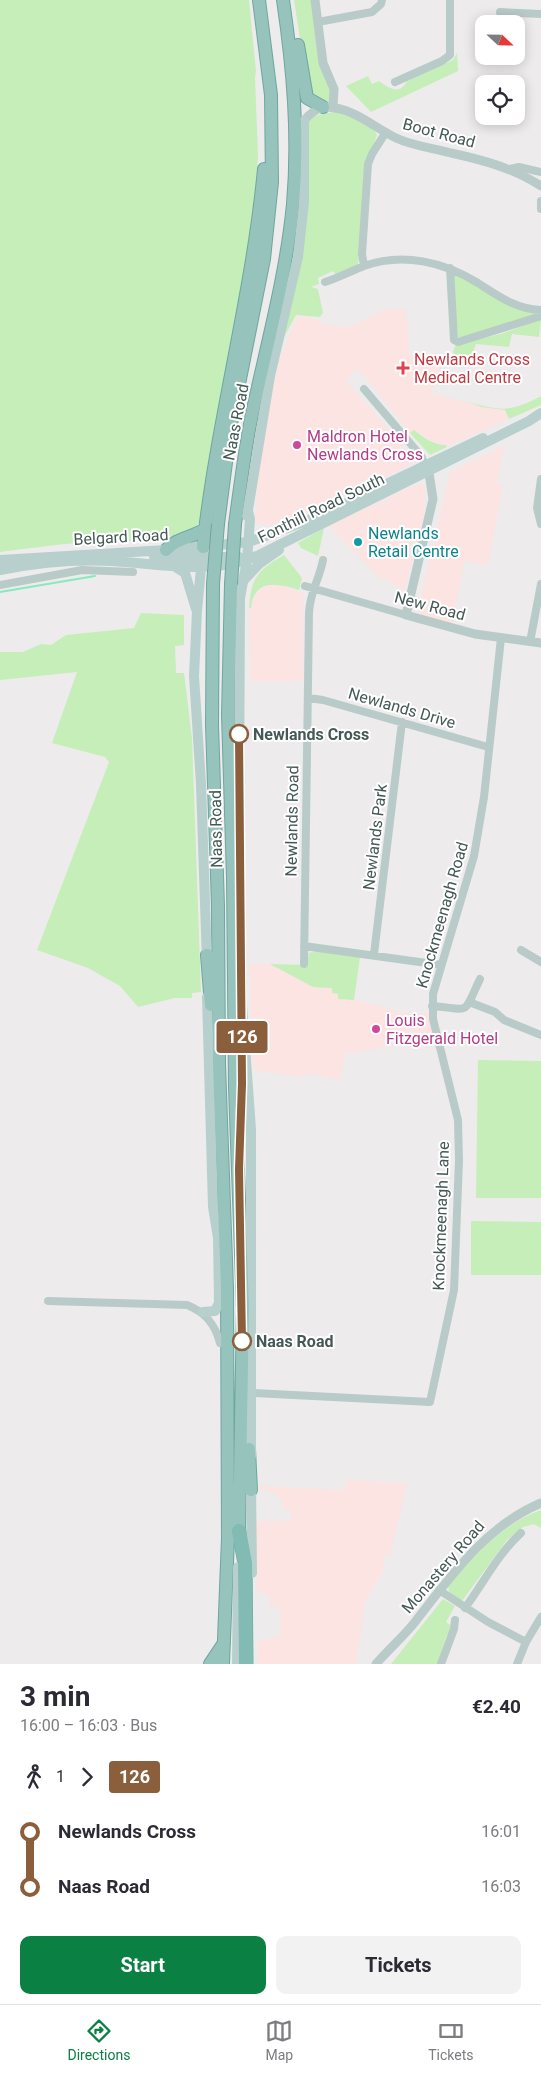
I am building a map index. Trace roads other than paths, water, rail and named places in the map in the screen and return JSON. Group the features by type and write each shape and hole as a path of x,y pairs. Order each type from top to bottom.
{"highway":[{"name":"Naas Road","path":"223,1664 228,1538 228,1366 226,1220 219,1064 218,906 212,716 213,584 218,524 231,424 264,259 272,182 271,94 259,0"},
{"name":"Naas Road","path":"239,1531 242,1357 228,715 241,569 235,524 251,419 278,302 287,250 296,153 294,88 283,0"},
{"path":"290,0 307,98 328,107"},
{"path":"281,321 295,247 300,197 299,120 294,88"},
{"path":"203,551 221,422 256,245 271,94"},
{"path":"166,550 174,541 195,535 205,529"},
{"path":"207,955 212,1017 219,1064"},
{"path":"239,1169 242,1005"},
{"path":"220,1342 228,1366"},
{"path":"242,1357 251,1490"},
{"path":"239,1531 245,1563 246,1664"},
{"path":"238,1583 246,1609"},
{"path":"210,1664 224,1643"}],"main road":[{"path":"246,542 248,511 260,426 281,321 292,284 302,228 305,186 304,120"},
{"name":"Fonthill Road South","path":"246,542 317,517 427,469 528,421 541,412"},
{"name":"Fonthill Road South","path":"241,569 302,534 427,469"},
{"path":"241,569 250,526 248,511"},
{"path":"250,526 257,534 267,536"},
{"path":"241,569 259,564 302,534"},
{"name":"Belgard Road","path":"0,560 116,552 203,551 246,542"},
{"path":"116,552 168,557 203,551 232,556 241,569"},
{"path":"203,551 197,611 194,676 200,766 207,955 208,1090 213,1207 218,1238 219,1303 215,1312 203,1312"},
{"name":"Belgard Road","path":"0,570 75,561 241,569"},
{"path":"171,565 185,573 197,611"},
{"name":"Belgard Road","path":"0,566 14,567"},
{"name":"Naas Road","path":"241,569 239,765 242,1005 251,1129 252,1664"},
{"name":"Naas Road","path":"237,1664 239,1531"}],"street":[{"path":"304,120 309,115 328,107 334,89 323,63 315,0"},
{"path":"318,22 372,12 382,4 382,0"},
{"path":"395,82 442,61 450,55 450,0"},
{"path":"500,12 541,14"},
{"name":"Boot Road","path":"328,107 359,115 386,132 411,143 477,159 510,170 541,186"},
{"path":"364,266 362,254 368,164 386,132"},
{"path":"510,170 520,167 541,172"},
{"path":"541,201 541,209"},
{"path":"325,282 364,266 399,260 432,262 450,268 514,304 541,310"},
{"path":"450,268 454,340 458,342 541,316"},
{"path":"364,389 421,456 427,469 433,499 406,615"},
{"path":"541,479 537,508 541,524"},
{"name":"Newlands Road","path":"304,964 309,587 319,578 323,560"},
{"name":"Belgard Road","path":"0,585 82,570 134,572"},
{"path":"530,642 541,584"},
{"name":"New Road","path":"309,587 406,615 501,638 541,643"},
{"name":"Knockmeenagh Road","path":"452,1089 435,1028 432,1006 441,965 474,856 484,797 501,638"},
{"name":"Newlands Drive","path":"308,698 402,722 488,747"},
{"name":"Newlands Park","path":"374,954 402,722"},
{"path":"304,946 374,954 441,965"},
{"path":"521,950 541,962"},
{"path":"432,1006 461,1010 468,1006 480,979"},
{"path":"470,1002 495,1012 504,1020 541,1035"},
{"name":"Knockmeenagh Lane","path":"252,1393 430,1402 454,1290 460,1160 458,1120 452,1089"},
{"path":"48,1301 187,1305 203,1312 216,1331 220,1342"},
{"name":"Monastery Road","path":"376,1664 414,1622 439,1590 495,1529 541,1503"},
{"path":"465,1608 494,1564 510,1543 521,1533"},
{"path":"439,1590 465,1608 526,1642"},
{"path":"517,1664 526,1642 541,1617"},
{"path":"441,1664 454,1629 455,1620"}],"waterway":[{"path":"0,592 95,576"}],"place":[{"name":"Newlands Cross Medical Centre","path":"403,368"},
{"name":"Maldron Hotel Newlands Cross","path":"297,445"},
{"name":"Newlands Retail Centre","path":"358,542"},
{"name":"Newlands Cross","path":"239,734"},
{"name":"Louis Fitzgerald Hotel","path":"376,1029"},
{"name":"Naas Road","path":"242,1341"}]}
